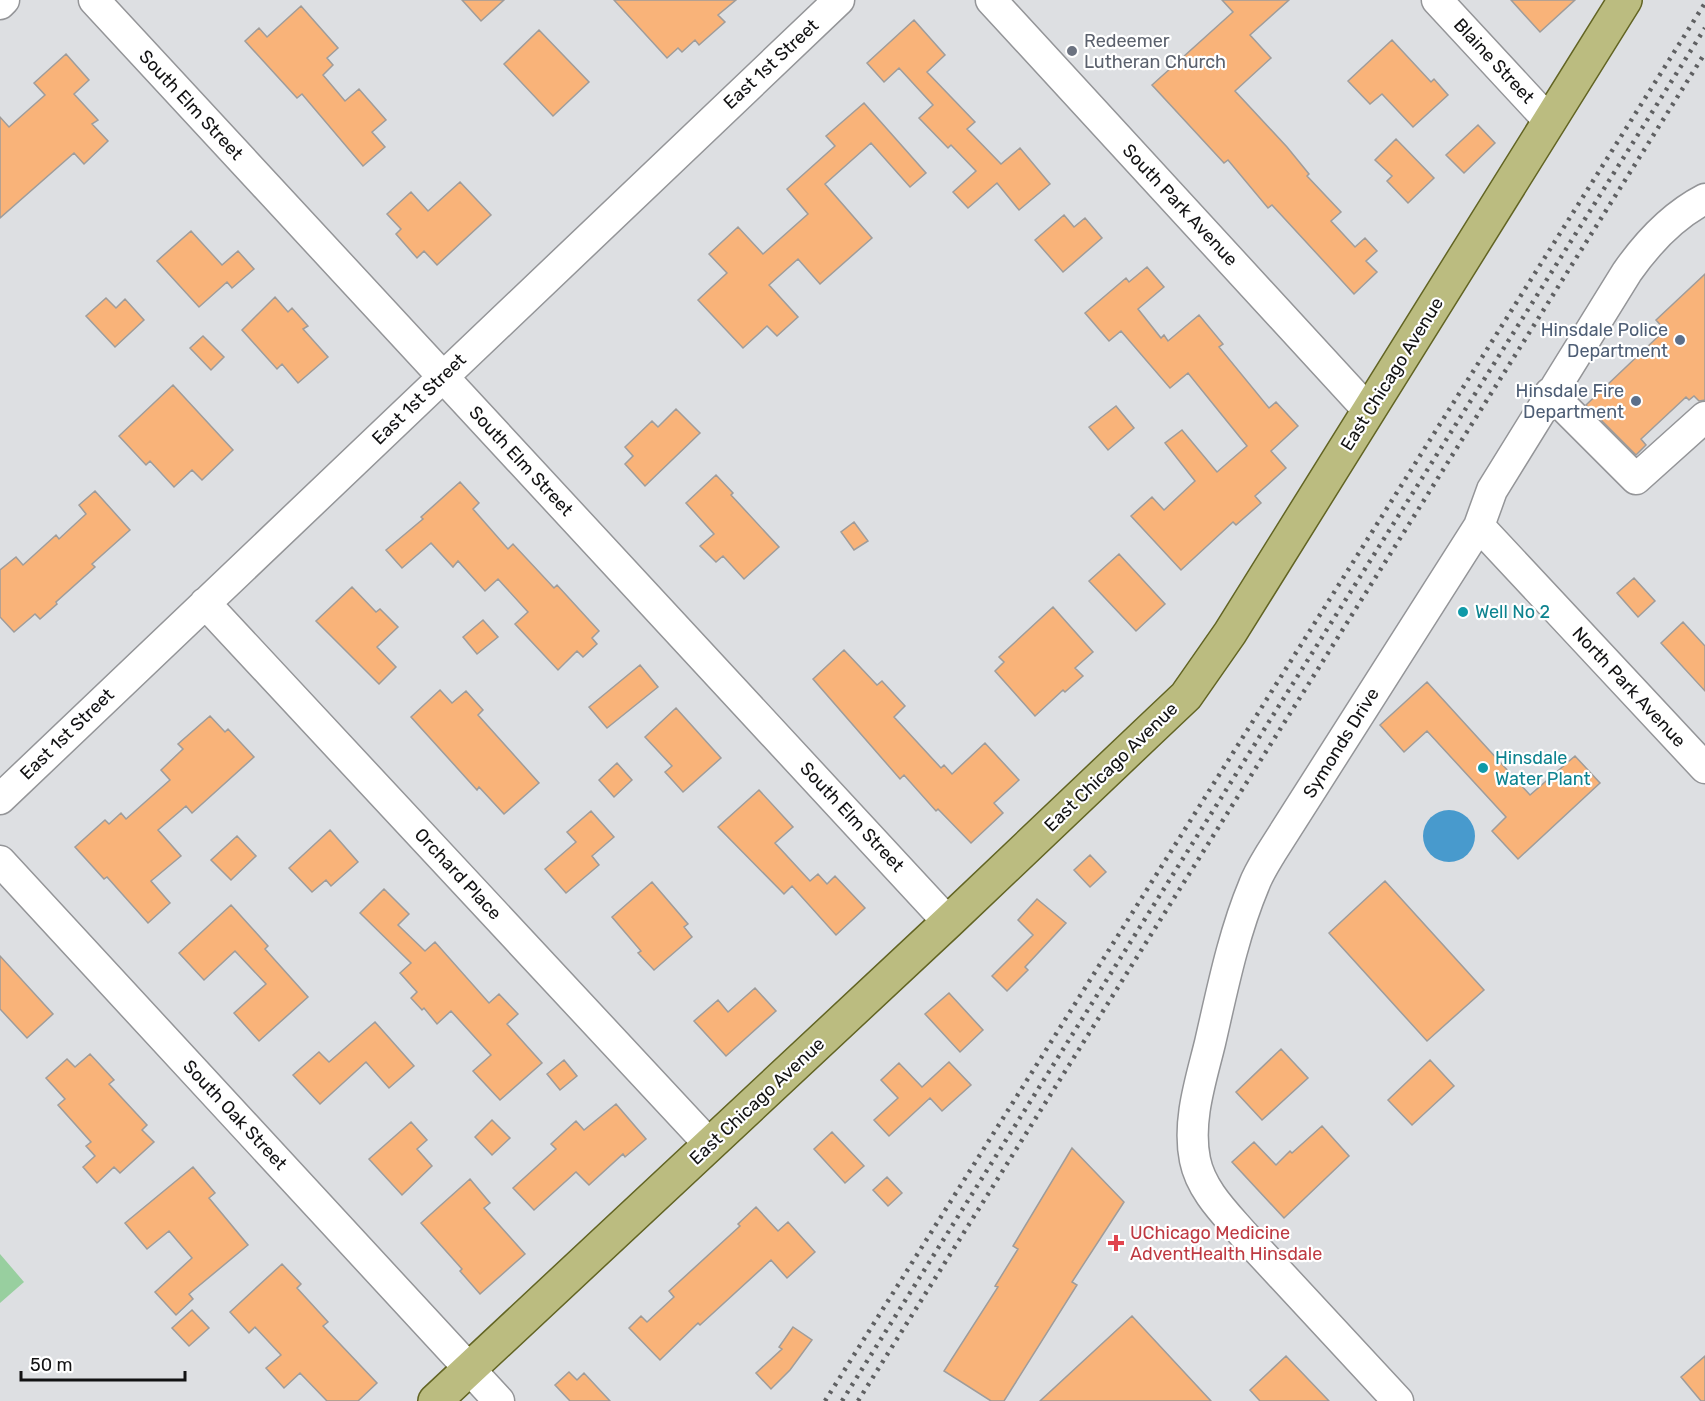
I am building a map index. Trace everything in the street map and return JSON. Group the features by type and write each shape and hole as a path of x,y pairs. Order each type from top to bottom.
{"main road":[{"name":"East Chicago Avenue","path":"435,1401 948,922 1186,696 1230,633 1625,0"}],"street":[{"path":"0,4 4,0"},
{"name":"South Elm Street","path":"94,0 948,922"},
{"name":"East 1st Street","path":"0,799 839,0"},
{"name":"South Park Avenue","path":"991,0 1368,410"},
{"name":"Blaine Street","path":"1437,0 1550,122"},
{"name":"Symonds Drive","path":"1398,1401 1221,1209 1203,1183 1195,1162 1192,1138 1196,1103 1218,1009 1241,922 1254,884 1271,853 1479,526 1492,490 1622,279 1643,250 1675,218 1705,199"},
{"path":"1550,393 1635,479 1705,417"},
{"name":"North Park Avenue","path":"1479,526 1703,761"},
{"name":"Orchard Place","path":"205,603 710,1145"},
{"name":"South Oak Street","path":"0,861 499,1401"}],"green space":[{"path":"0,1254 24,1282 0,1303"}],"water":[{"path":"1449,810 1459,812 1467,818 1473,826 1475,836 1473,846 1467,854 1459,860 1449,862 1439,860 1431,854 1425,846 1423,836 1425,826 1431,818 1439,812"}],"building":[{"path":"462,0 504,0 481,21"},
{"path":"614,0 736,0 718,15 725,22 699,45 695,40 682,52 678,48 667,58"},
{"path":"1222,0 1289,0 1250,35 1271,58 1235,91 1287,147 1309,174 1307,176 1341,212 1331,221 1355,247 1365,238 1377,251 1366,261 1377,272 1354,294 1272,205 1268,208 1228,160 1224,163 1152,85 1233,12"},
{"path":"1511,0 1575,0 1540,32"},
{"path":"301,6 338,48 327,58 333,65 323,75 345,101 359,89 386,120 372,132 385,147 363,166 302,94 297,98 245,41 259,28 267,37"},
{"path":"914,20 945,55 927,72 975,122 967,129 1001,164 1020,148 1050,184 1019,210 997,183 968,208 953,192 976,171 951,145 948,148 919,118 933,105 899,68 884,82 867,63"},
{"path":"539,30 589,82 553,116 504,64"},
{"path":"1392,40 1431,82 1434,79 1448,95 1413,127 1382,94 1370,104 1348,81"},
{"path":"66,54 89,80 74,94 98,120 92,124 108,141 84,164 74,153 0,218 0,117 9,127 45,95 34,83"},
{"path":"864,103 926,173 910,187 871,143 825,184 872,238 820,284 798,259 769,285 798,317 777,336 767,326 743,348 698,300 727,273 709,254 738,227 763,254 808,214 787,189 835,146 826,136"},
{"path":"1478,125 1495,143 1464,173 1446,155"},
{"path":"1396,139 1434,178 1408,203 1387,181 1392,176 1375,160"},
{"path":"460,182 491,215 437,265 424,251 417,258 396,234 401,229 387,214 411,192 428,211"},
{"path":"1064,215 1074,227 1085,218 1102,238 1063,272 1035,240"},
{"path":"191,231 222,265 238,251 254,269 232,288 227,282 199,307 157,261"},
{"path":"1147,267 1164,287 1138,309 1161,338 1164,335 1168,341 1199,315 1223,344 1219,347 1269,408 1276,402 1298,426 1271,451 1286,468 1255,496 1261,503 1236,525 1233,522 1181,570 1131,516 1152,497 1164,510 1195,481 1165,443 1182,430 1217,472 1247,446 1188,373 1170,388 1121,331 1109,341 1085,313 1126,278 1129,282"},
{"path":"1705,274 1705,400 1699,401 1694,396 1689,400 1686,397 1641,439 1646,445 1636,455 1586,405 1665,330 1656,320"},
{"path":"275,297 288,312 292,308 308,326 303,329 328,357 298,383 282,364 277,369 242,330"},
{"path":"106,298 116,308 125,299 144,320 115,347 86,316"},
{"path":"203,336 224,357 211,370 190,348"},
{"path":"173,385 233,450 202,480 192,470 174,487 150,461 146,465 119,436"},
{"path":"1116,406 1134,428 1108,450 1089,427"},
{"path":"676,409 700,433 645,486 625,464 633,456 625,447 652,421 658,427"},
{"path":"716,475 733,493 731,495 779,547 744,579 723,556 716,562 700,546 714,534 686,503"},
{"path":"460,482 479,503 473,509 508,549 513,544 554,588 557,585 599,631 592,638 597,644 583,657 577,651 558,670 515,624 528,612 498,579 485,591 458,561 453,567 431,543 402,568 386,550 423,519 421,517"},
{"path":"95,491 130,530 92,564 95,567 40,619 35,614 14,632 0,617 0,570 16,557 23,565 56,535 59,539 86,514 79,505"},
{"path":"854,522 868,541 854,550 841,532"},
{"path":"1119,554 1165,604 1136,631 1089,581"},
{"path":"1634,578 1655,601 1638,617 1617,593"},
{"path":"352,587 376,612 380,609 398,627 377,647 396,667 379,684 316,621"},
{"path":"1053,607 1093,652 1075,668 1083,676 1065,692 1063,690 1035,716 995,671 1004,662 999,657"},
{"path":"483,620 498,637 477,654 463,637"},
{"path":"1683,622 1705,646 1705,691 1661,643"},
{"path":"844,650 877,685 882,681 905,706 894,717 941,768 944,765 952,774 985,743 1019,780 994,803 1003,813 971,843 938,809 936,811 904,775 900,779 813,679"},
{"path":"640,665 658,687 607,728 589,707"},
{"name":"Hinsdale Water Plant","path":"1427,682 1530,795 1575,756 1600,783 1518,859 1492,831 1506,817 1427,731 1404,752 1380,725"},
{"path":"440,690 452,703 466,691 483,710 478,715 539,783 504,814 479,787 477,790 411,717"},
{"path":"676,708 721,758 683,792 665,772 672,766 645,737"},
{"path":"210,716 225,732 228,729 254,757 192,813 186,806 158,830 181,856 151,881 170,903 148,923 107,877 104,879 75,847 105,820 109,824 121,813 126,819 170,780 161,770 183,749 178,744"},
{"path":"617,763 632,780 614,797 599,780"},
{"path":"759,790 793,827 775,843 810,881 818,874 827,884 835,876 865,908 836,935 792,886 784,894 718,827"},
{"path":"591,811 614,837 592,856 599,865 566,893 545,869 576,842 567,832"},
{"path":"330,830 358,862 331,886 326,880 312,892 289,868"},
{"path":"237,836 256,856 231,880 211,860"},
{"path":"1090,855 1106,872 1090,887 1074,870"},
{"path":"1385,881 1484,990 1427,1041 1329,933"},
{"path":"652,882 688,924 684,927 692,937 654,970 638,953 641,951 612,917"},
{"path":"384,889 409,914 398,925 425,951 435,942 489,1003 499,994 518,1014 507,1024 542,1063 500,1100 473,1071 491,1055 451,1011 437,1024 424,1008 422,1010 411,998 417,992 400,973 411,963 360,913"},
{"path":"1037,899 1066,923 1025,967 1028,970 1007,991 992,976 1033,935 1018,920"},
{"path":"231,905 268,946 265,949 308,997 259,1041 234,1013 266,984 235,951 204,980 179,953"},
{"path":"0,956 53,1014 27,1038 0,1009"},
{"path":"755,988 776,1011 726,1056 694,1021 718,1000 728,1012"},
{"path":"949,993 983,1030 960,1052 925,1014"},
{"path":"375,1022 414,1066 389,1088 366,1062 320,1104 293,1075 319,1052 329,1062"},
{"path":"1281,1049 1308,1078 1262,1120 1236,1092"},
{"path":"90,1054 114,1080 109,1084 147,1125 142,1130 154,1142 120,1173 114,1167 97,1183 83,1167 95,1156 86,1146 91,1142 58,1105 65,1099 46,1078 67,1059 75,1067"},
{"path":"564,1060 577,1076 560,1090 547,1074"},
{"path":"1430,1060 1454,1086 1412,1125 1388,1100"},
{"path":"949,1062 971,1085 942,1111 930,1098 889,1136 874,1120 898,1098 881,1080 899,1063 922,1087"},
{"path":"616,1104 646,1139 625,1157 623,1154 589,1185 576,1172 534,1210 513,1188 556,1149 551,1144 576,1121 584,1130"},
{"path":"492,1120 510,1138 492,1155 475,1137"},
{"path":"411,1122 427,1140 417,1149 432,1166 402,1195 369,1159"},
{"path":"1322,1126 1349,1156 1284,1218 1232,1162 1254,1142 1276,1165"},
{"path":"832,1132 864,1166 845,1183 814,1149"},
{"path":"1072,1148 1124,1202 1072,1282 1077,1285 1004,1401 991,1401 944,1371 998,1287 995,1286 1018,1249 1013,1246"},
{"path":"193,1167 215,1193 209,1198 248,1245 189,1294 193,1299 176,1315 155,1292 192,1258 169,1231 147,1249 125,1223"},
{"path":"887,1177 902,1193 888,1206 873,1190"},
{"path":"470,1179 490,1203 484,1208 525,1254 480,1294 460,1271 462,1269 421,1223"},
{"path":"756,1207 778,1231 788,1222 815,1252 787,1278 771,1260 700,1325 698,1323 660,1360 629,1328 641,1316 647,1322 674,1297 669,1291 740,1226 738,1224"},
{"path":"282,1264 301,1284 297,1288 328,1322 323,1326 377,1383 358,1401 327,1401 300,1373 284,1388 266,1368 281,1355 255,1327 249,1333 230,1312"},
{"path":"192,1310 209,1328 189,1346 172,1328"},
{"path":"1132,1316 1211,1401 1040,1401"},
{"path":"793,1327 812,1340 790,1370 771,1389 756,1373 782,1349 779,1347"},
{"path":"1286,1356 1329,1401 1260,1401 1250,1390"},
{"path":"1705,1356 1705,1401 1701,1401 1681,1377"},
{"path":"569,1372 577,1380 584,1373 610,1401 570,1401 555,1385"}],"railway":[{"path":"825,1401 1705,3"},
{"path":"842,1401 1705,28"},
{"path":"858,1401 1705,53"}],"place":[{"name":"Redeemer Lutheran Church","path":"1072,51"},
{"name":"Hinsdale Police Department","path":"1680,340"},
{"name":"Hinsdale Fire Department","path":"1636,401"},
{"name":"Well No 2","path":"1463,612"},
{"name":"Hinsdale Water Plant","path":"1483,768"},
{"name":"UChicago Medicine AdventHealth Hinsdale","path":"1116,1243"}]}
